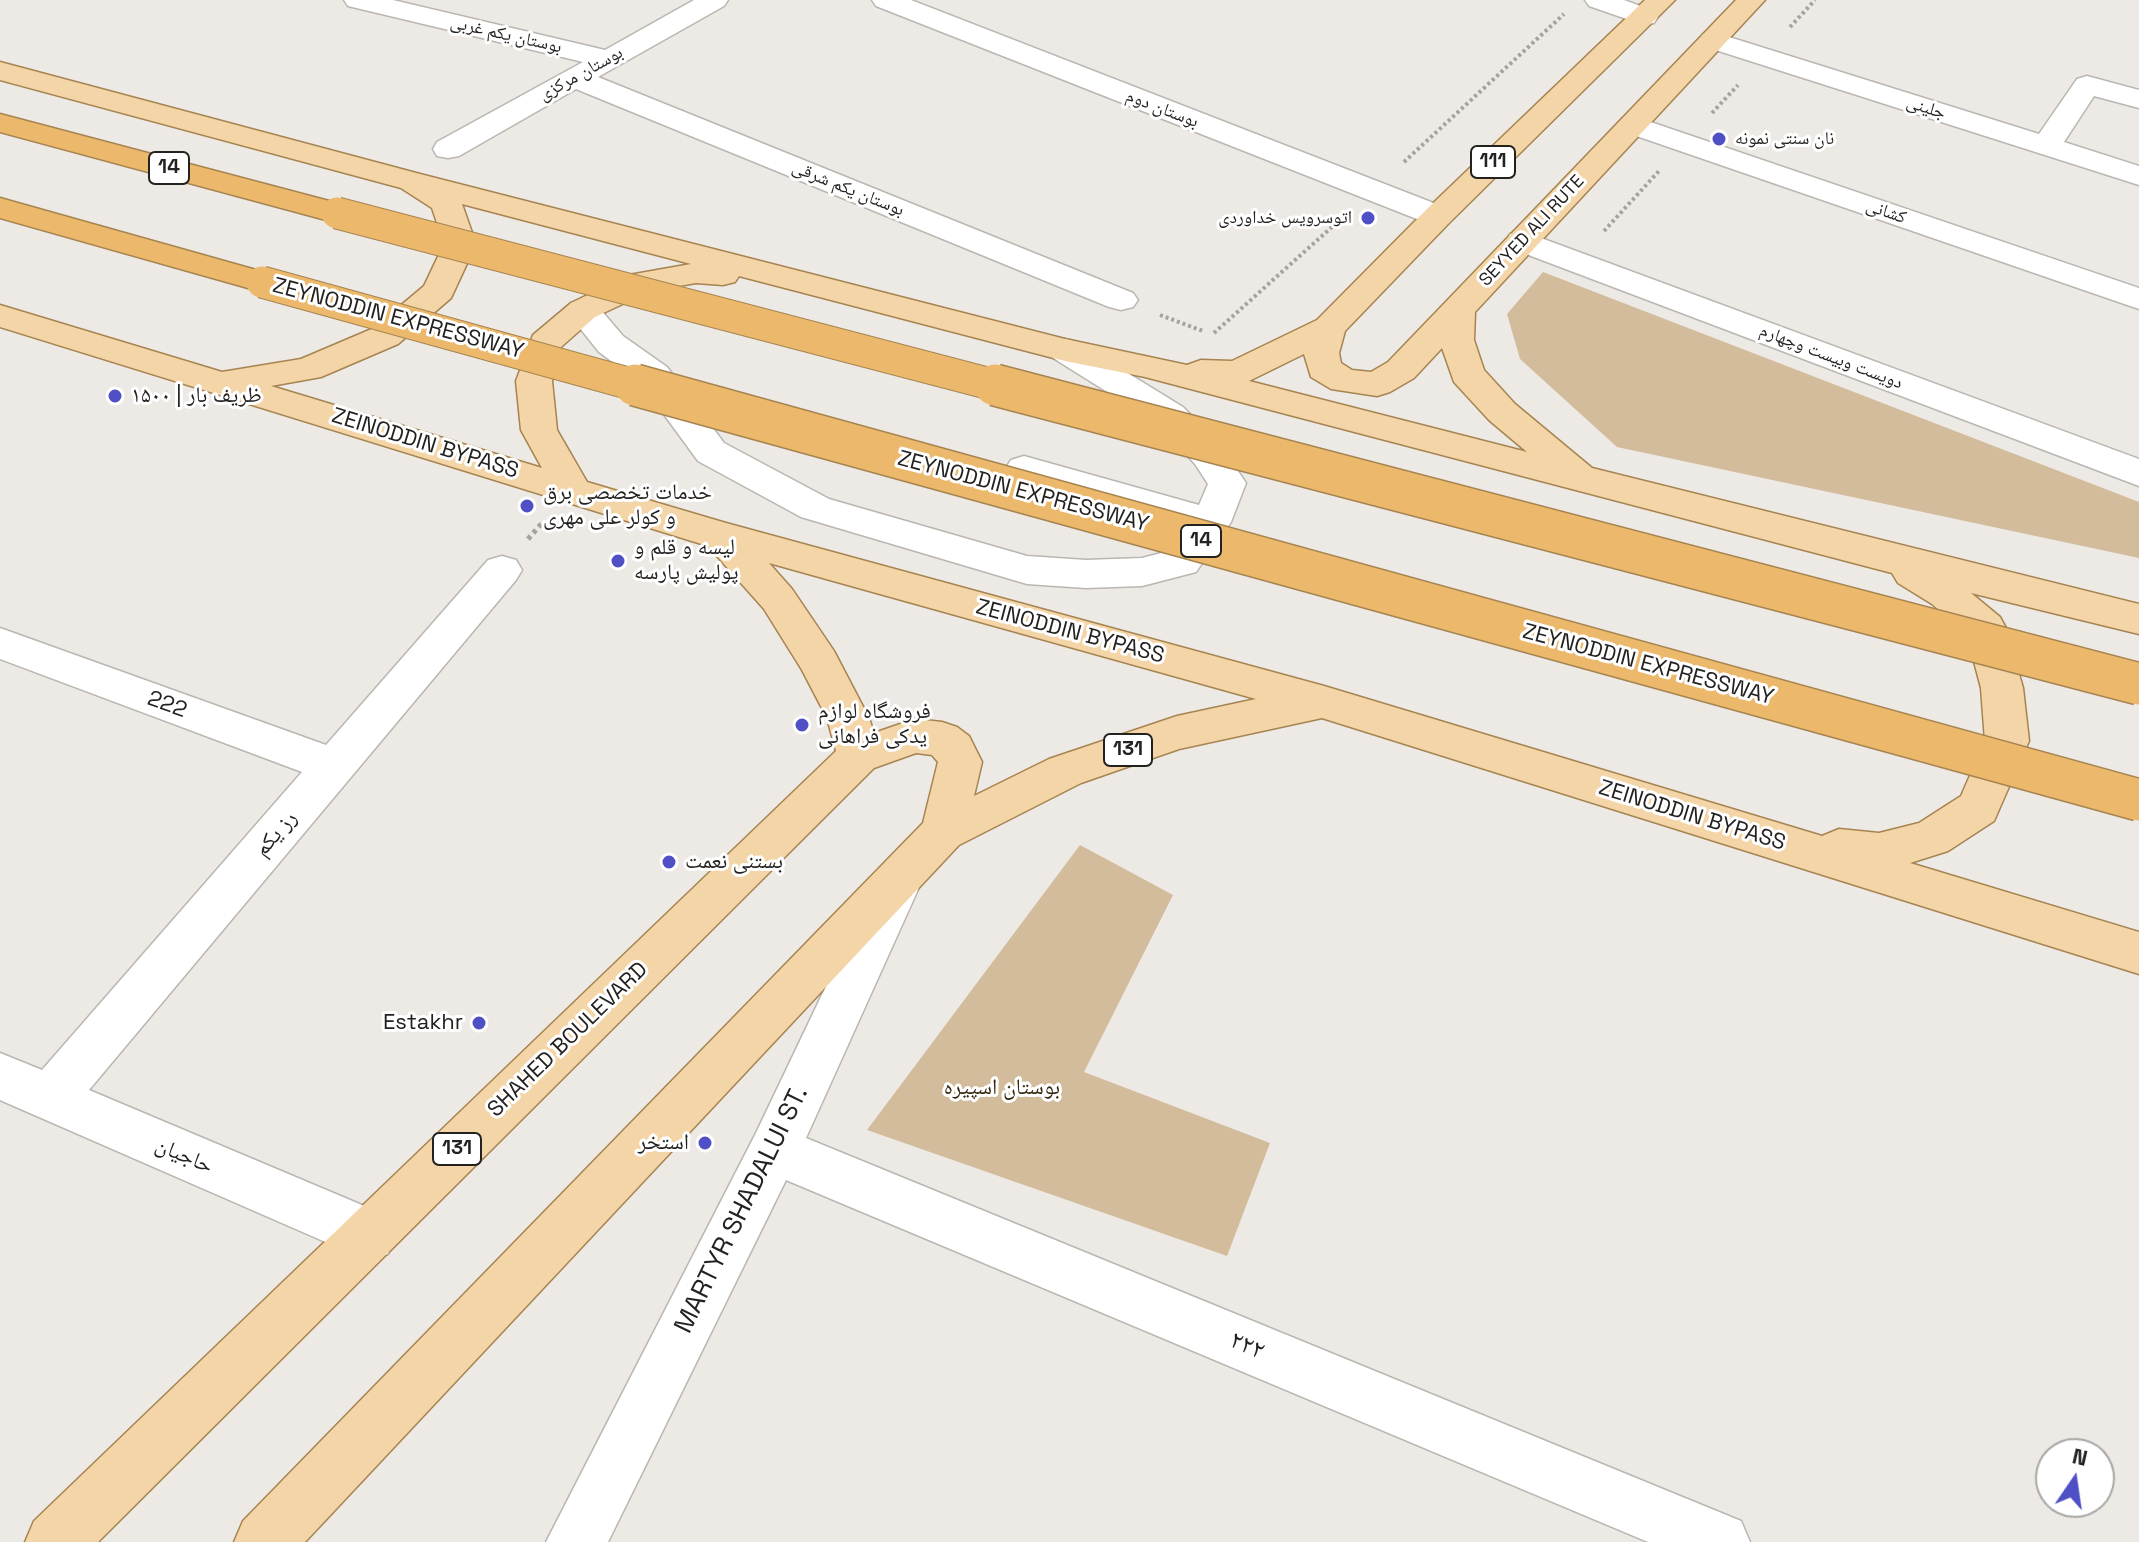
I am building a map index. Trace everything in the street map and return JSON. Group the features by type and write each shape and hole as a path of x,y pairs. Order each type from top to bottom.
{"highway":[{"name":"14","path":"0,123 2139,684"},
{"name":"ZEYNODDIN EXPRESSWAY","path":"0,208 2139,800"}],"main road":[{"name":"SEYYED ALI RUTE","path":"1329,328 1321,353 1324,369 1344,381 1377,384 1401,370 1751,0"},
{"name":"111","path":"1237,373 1329,328 1438,216 1652,8"},
{"path":"0,71 409,181 1065,350 1145,366 1888,558 2139,619"},
{"path":"220,383 308,369 386,336 439,291 460,244 446,203 409,181"},
{"path":"572,488 539,430 534,381 545,343 583,310 641,282 696,273 789,279"},
{"path":"1458,309 1457,340 1467,374 1502,412 1586,481"},
{"name":"ZEINODDIN BYPASS","path":"0,316 722,536 1324,702 2139,953"},
{"path":"1145,366 1237,373"},
{"path":"722,536 778,599 819,662 848,718 859,756 915,736 942,739 954,748 960,762 943,832"},
{"path":"1773,841 1879,852 1932,838 1978,808 2007,741 2002,688 1986,628 1946,594 1888,558"},
{"name":"131","path":"264,1542 943,832 1065,771 1177,733 1324,702"},
{"name":"SHAHED BOULEVARD","path":"55,1542 859,756"}],"street":[{"name":"بوستان یکم غربی","path":"358,0 608,59"},
{"name":"بوستان مرکزی","path":"448,149 714,0"},
{"name":"بوستان دوم","path":"886,0 1438,216"},
{"path":"1599,0 1652,8"},
{"name":"جلینی","path":"1713,40 2139,176"},
{"name":"بوستان یکم شرقی","path":"574,78 1121,300"},
{"path":"2046,147 2087,85 2139,99"},
{"name":"کشانی","path":"1633,125 2139,299"},
{"name":"دویست وبیست وچهارم","path":"1522,241 2139,473"},
{"path":"583,310 611,344 654,375 711,452 815,508 1027,570 1086,574 1142,572 1182,562 1212,522 1227,483 1208,455 1170,415 1065,350"},
{"path":"1024,469 1212,522"},
{"name":"رز یکم","path":"50,1098 502,570"},
{"name":"222","path":"0,643 334,766"},
{"name":"MARTYR SHADALUI ST.","path":"576,1542 774,1150 901,875"},
{"name":"حاجیان","path":"0,1076 369,1235"},
{"name":"۲۲۲","path":"774,1150 1720,1542"}],"path":[{"path":"1121,300 1212,334 1237,373"},
{"path":"502,570 572,488"}],"green space":[{"path":"1543,272 2139,502 2139,558 1617,447 1520,359 1507,314"},
{"name":"بوستان اسپیره","path":"1080,845 1173,895 1084,1072 1270,1143 1227,1256 867,1130"}],"place":[{"name":"نان سنتی نمونه","path":"1719,139"},
{"name":"اتوسرویس خداوردی","path":"1368,218"},
{"name":"ظریف بار | ۱۵۰۰","path":"115,396"},
{"name":"خدمات تخصصی برق و کولر علی مهری","path":"527,506"},
{"name":"لیسه و قلم و پولیش پارسه","path":"618,561"},
{"name":"فروشگاه لوازم یدکی فراهانی","path":"802,725"},
{"name":"بستنی نعمت","path":"669,862"},
{"name":"Estakhr","path":"479,1023"},
{"name":"استخر","path":"705,1143"}]}
